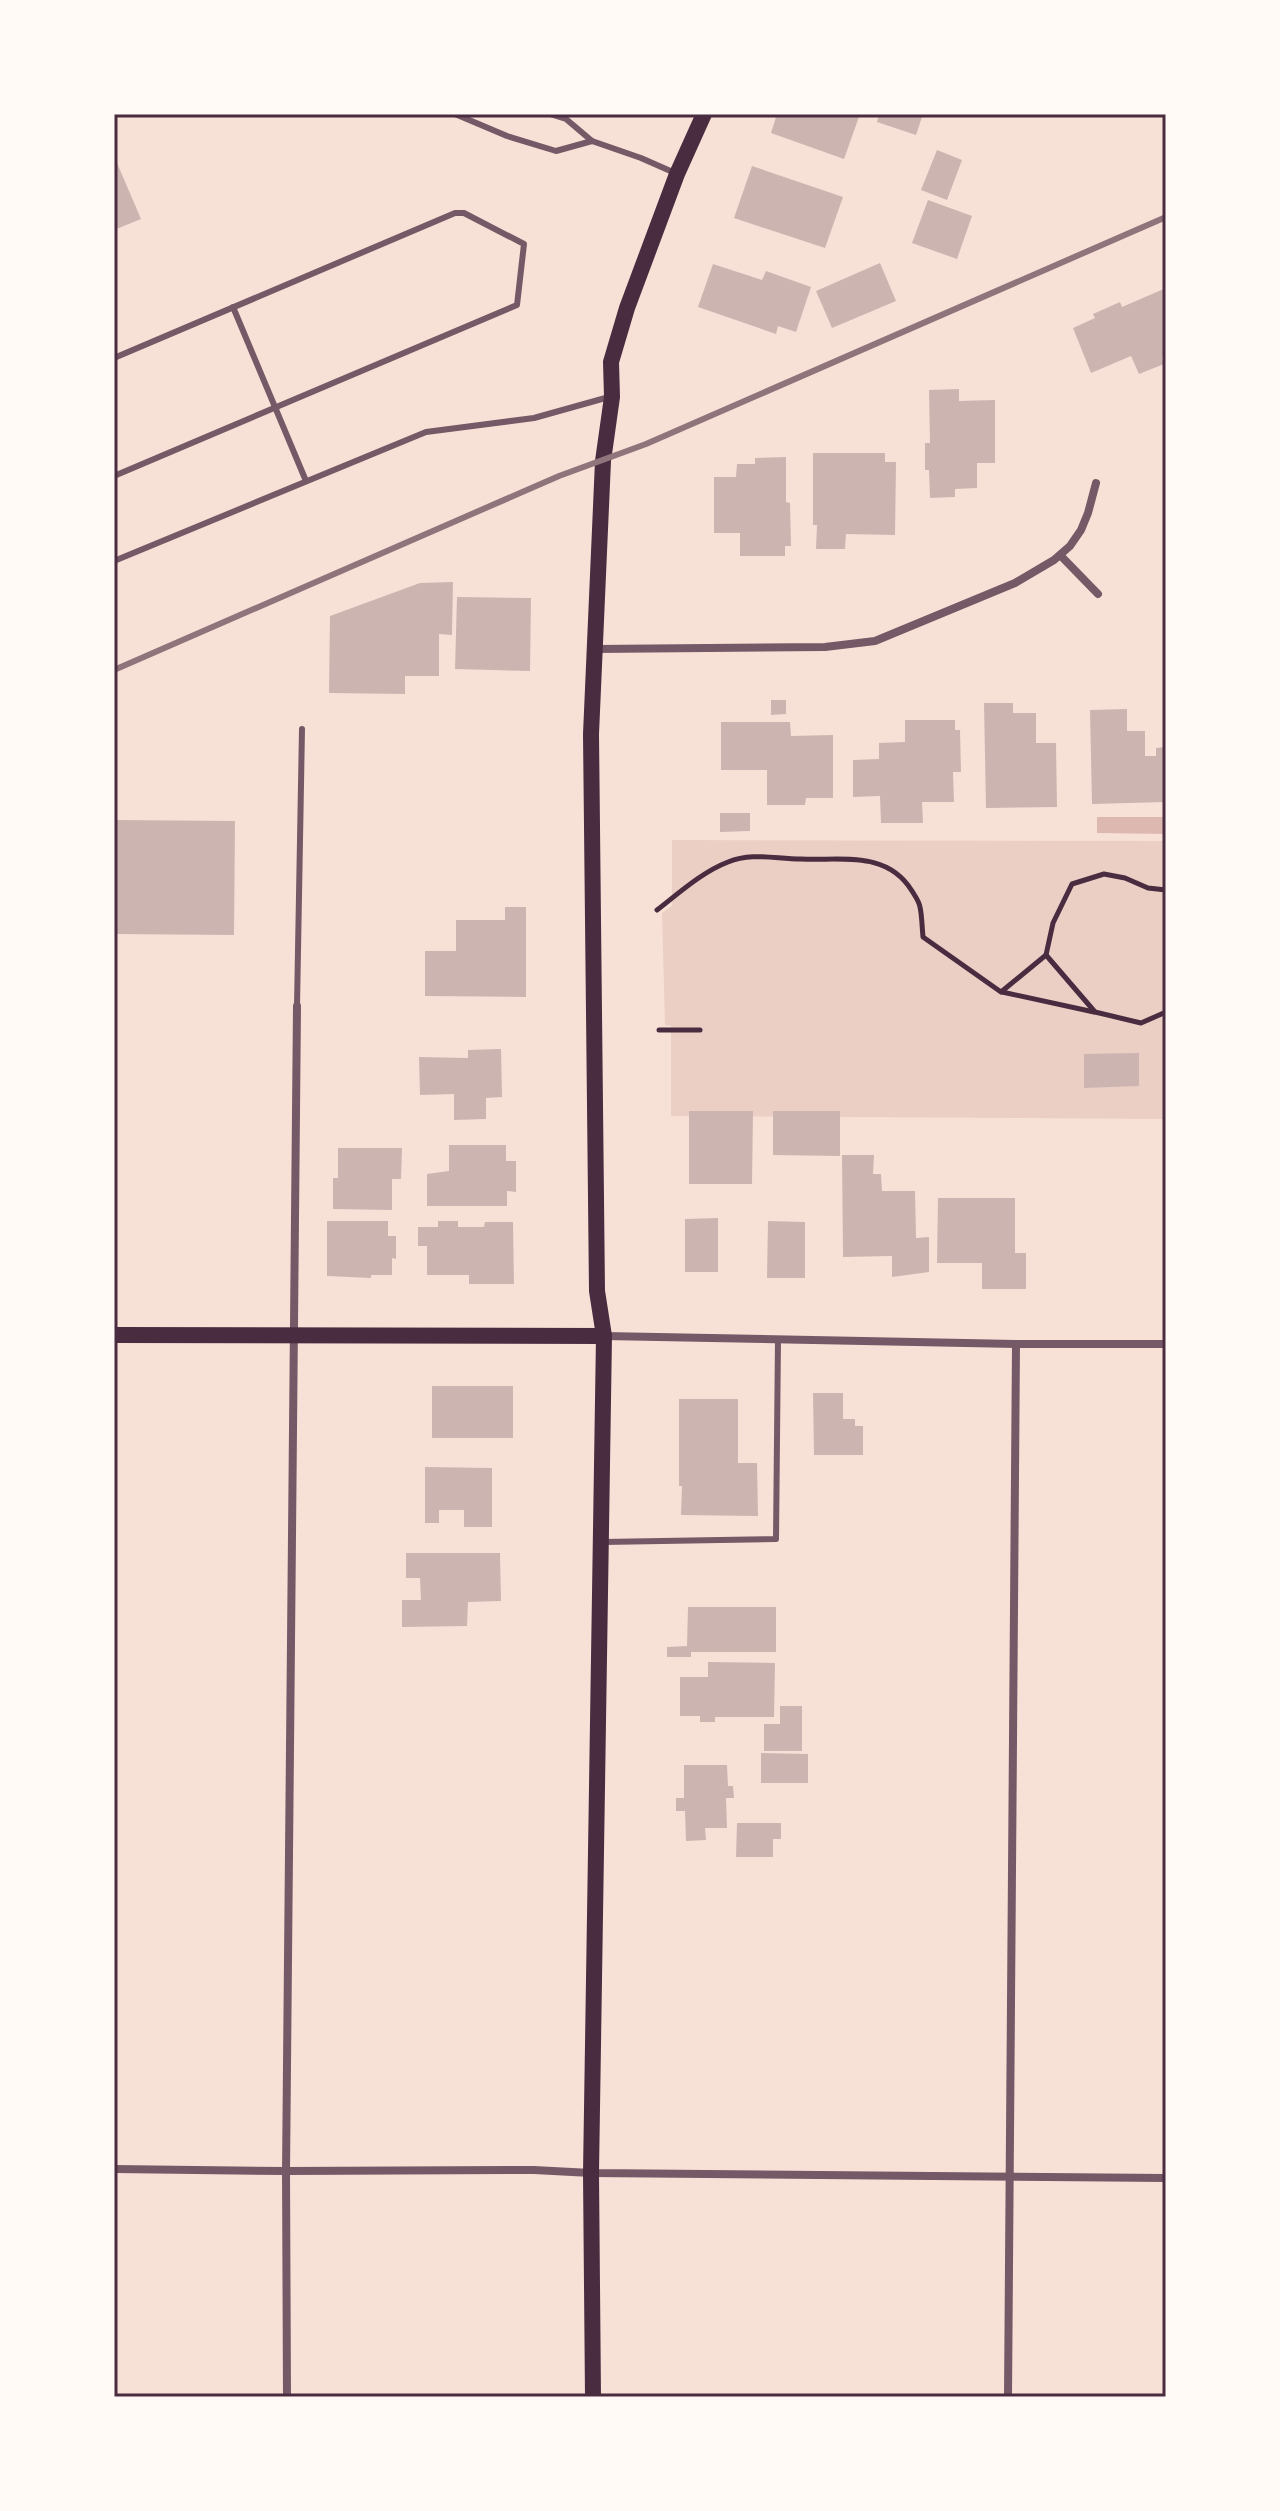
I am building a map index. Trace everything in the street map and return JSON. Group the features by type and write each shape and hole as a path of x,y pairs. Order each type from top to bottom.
{"main road":[{"path":"593,2397 591,2173 604,1336 597,1291 591,734 593,649 603,461 612,397 611,362 627,308 677,174 704,114"},
{"path":"114,1335 604,1336"}],"street":[{"path":"593,649 825,647 875,641 1038,571 1060,555 1081,530 1096,483"},
{"path":"1060,555 1098,594"},
{"path":"287,2397 286,2171 297,1006"},
{"path":"604,1336 1166,1344"},
{"path":"1008,2397 1016,1344"},
{"path":"114,2169 522,2170 1166,2178"}],"lane":[{"path":"455,114 507,136 556,151 592,141"},
{"path":"550,114 566,119 592,141 677,174"},
{"path":"114,358 459,212 524,244 517,305 114,476"},
{"path":"233,307 306,481"},
{"path":"114,561 426,432 534,418 612,397"},
{"path":"297,1006 302,729"},
{"path":"601,1542 776,1539 778,1339"}],"path":[{"path":"657,910 709,872 742,857 872,860 896,872 907,882 920,904 923,937 1001,992 1141,1023 1166,1012"},
{"path":"1001,992 1046,955 1053,923 1072,884 1104,874 1125,878 1148,888 1166,890"},
{"path":"1046,955 1095,1012"},
{"path":"659,1030 700,1030"}],"shaded area":[{"path":"1097,817 1166,817 1166,834 1097,833"},
{"path":"672,840 1166,841 1166,1119 671,1116 671,1026 665,1025 662,913 672,906"}],"building":[{"path":"777,114 860,114 844,159 771,133"},
{"path":"879,114 923,114 916,135 877,122"},
{"path":"937,150 962,160 947,200 921,190"},
{"path":"114,156 141,219 114,230"},
{"path":"752,166 843,197 825,248 734,218"},
{"path":"928,200 972,216 957,259 912,243"},
{"path":"880,263 896,301 832,328 816,291"},
{"path":"713,264 762,280 766,271 811,287 796,332 778,326 776,334 698,307"},
{"path":"1166,288 1164,364 1139,374 1131,356 1091,373 1073,328 1095,318 1093,314 1120,302 1122,307"},
{"path":"959,389 959,401 995,400 995,463 977,463 977,488 955,489 955,497 930,498 929,470 925,470 925,443 930,443 929,390"},
{"path":"813,453 885,453 885,462 896,462 895,535 846,534 845,549 816,549"},
{"path":"786,457 786,502 790,503 791,546 785,546 785,556 740,556 740,533 714,533 714,477 736,477 737,464 755,464 755,458"},
{"path":"453,582 452,635 439,634 439,676 405,676 405,694 329,693 330,616 420,583"},
{"path":"457,597 531,598 530,671 455,669"},
{"path":"771,700 786,700 786,714 771,715"},
{"path":"984,703 1013,703 1013,713 1036,713 1036,743 1056,743 1057,807 986,808"},
{"path":"1127,709 1127,731 1145,731 1145,756 1156,756 1156,748 1166,747 1166,802 1092,804 1090,710"},
{"path":"905,720 955,720 955,730 960,730 961,772 953,772 954,802 922,802 923,823 881,823 880,796 853,797 853,760 879,759 879,743 905,742"},
{"path":"721,722 790,722 791,736 833,735 833,798 806,798 805,805 767,805 767,770 721,770"},
{"path":"720,813 750,813 750,831 720,832"},
{"path":"114,820 235,821 234,935 114,934"},
{"path":"505,907 526,907 526,997 425,996 425,951 456,951 456,920 505,920"},
{"path":"501,1049 502,1097 486,1098 486,1119 454,1120 454,1094 420,1095 419,1057 468,1058 468,1050"},
{"path":"1139,1053 1139,1086 1084,1088 1084,1054"},
{"path":"689,1111 753,1111 752,1184 689,1184"},
{"path":"773,1111 840,1111 840,1156 773,1155"},
{"path":"449,1145 506,1145 506,1161 516,1161 516,1192 507,1191 507,1206 427,1206 427,1174 449,1171"},
{"path":"338,1148 402,1148 401,1179 392,1179 392,1210 333,1209 333,1178 338,1178"},
{"path":"842,1155 874,1155 873,1174 881,1174 882,1191 915,1191 916,1238 929,1237 929,1272 892,1277 892,1256 843,1257"},
{"path":"938,1198 1015,1198 1015,1253 1026,1253 1026,1289 982,1289 982,1263 937,1263"},
{"path":"718,1218 718,1272 685,1272 685,1219"},
{"path":"327,1221 388,1221 388,1236 396,1236 392,1275 371,1275 371,1278 327,1276"},
{"path":"438,1221 458,1221 458,1227 484,1227 485,1222 513,1222 514,1284 469,1284 469,1275 427,1275 427,1246 418,1246 418,1227 438,1227"},
{"path":"768,1221 805,1222 805,1278 767,1278"},
{"path":"432,1386 513,1386 513,1438 432,1438"},
{"path":"813,1393 843,1393 843,1419 855,1419 855,1426 863,1426 863,1455 814,1455"},
{"path":"679,1399 738,1399 738,1463 757,1463 758,1516 681,1515"},
{"path":"425,1467 492,1468 492,1527 464,1527 464,1510 439,1510 439,1523 425,1523"},
{"path":"406,1553 500,1553 501,1601 468,1602 467,1626 402,1627 402,1600 421,1600 420,1578 406,1578"},
{"path":"688,1607 776,1607 776,1652 691,1652 691,1657 667,1657 667,1647 687,1646"},
{"path":"708,1662 775,1663 774,1717 715,1717 715,1722 700,1722 700,1716 680,1716 680,1677 708,1677"},
{"path":"780,1706 802,1706 802,1751 764,1751 764,1724 780,1724"},
{"path":"761,1753 808,1754 808,1783 761,1783"},
{"path":"684,1765 727,1765 728,1786 733,1786 734,1798 726,1798 727,1828 705,1828 706,1840 686,1841 685,1811 676,1811 676,1798 684,1798"},
{"path":"737,1823 781,1823 781,1839 773,1839 773,1857 736,1857"}],"railway":[{"path":"114,670 559,476 646,444 1166,217"}]}
